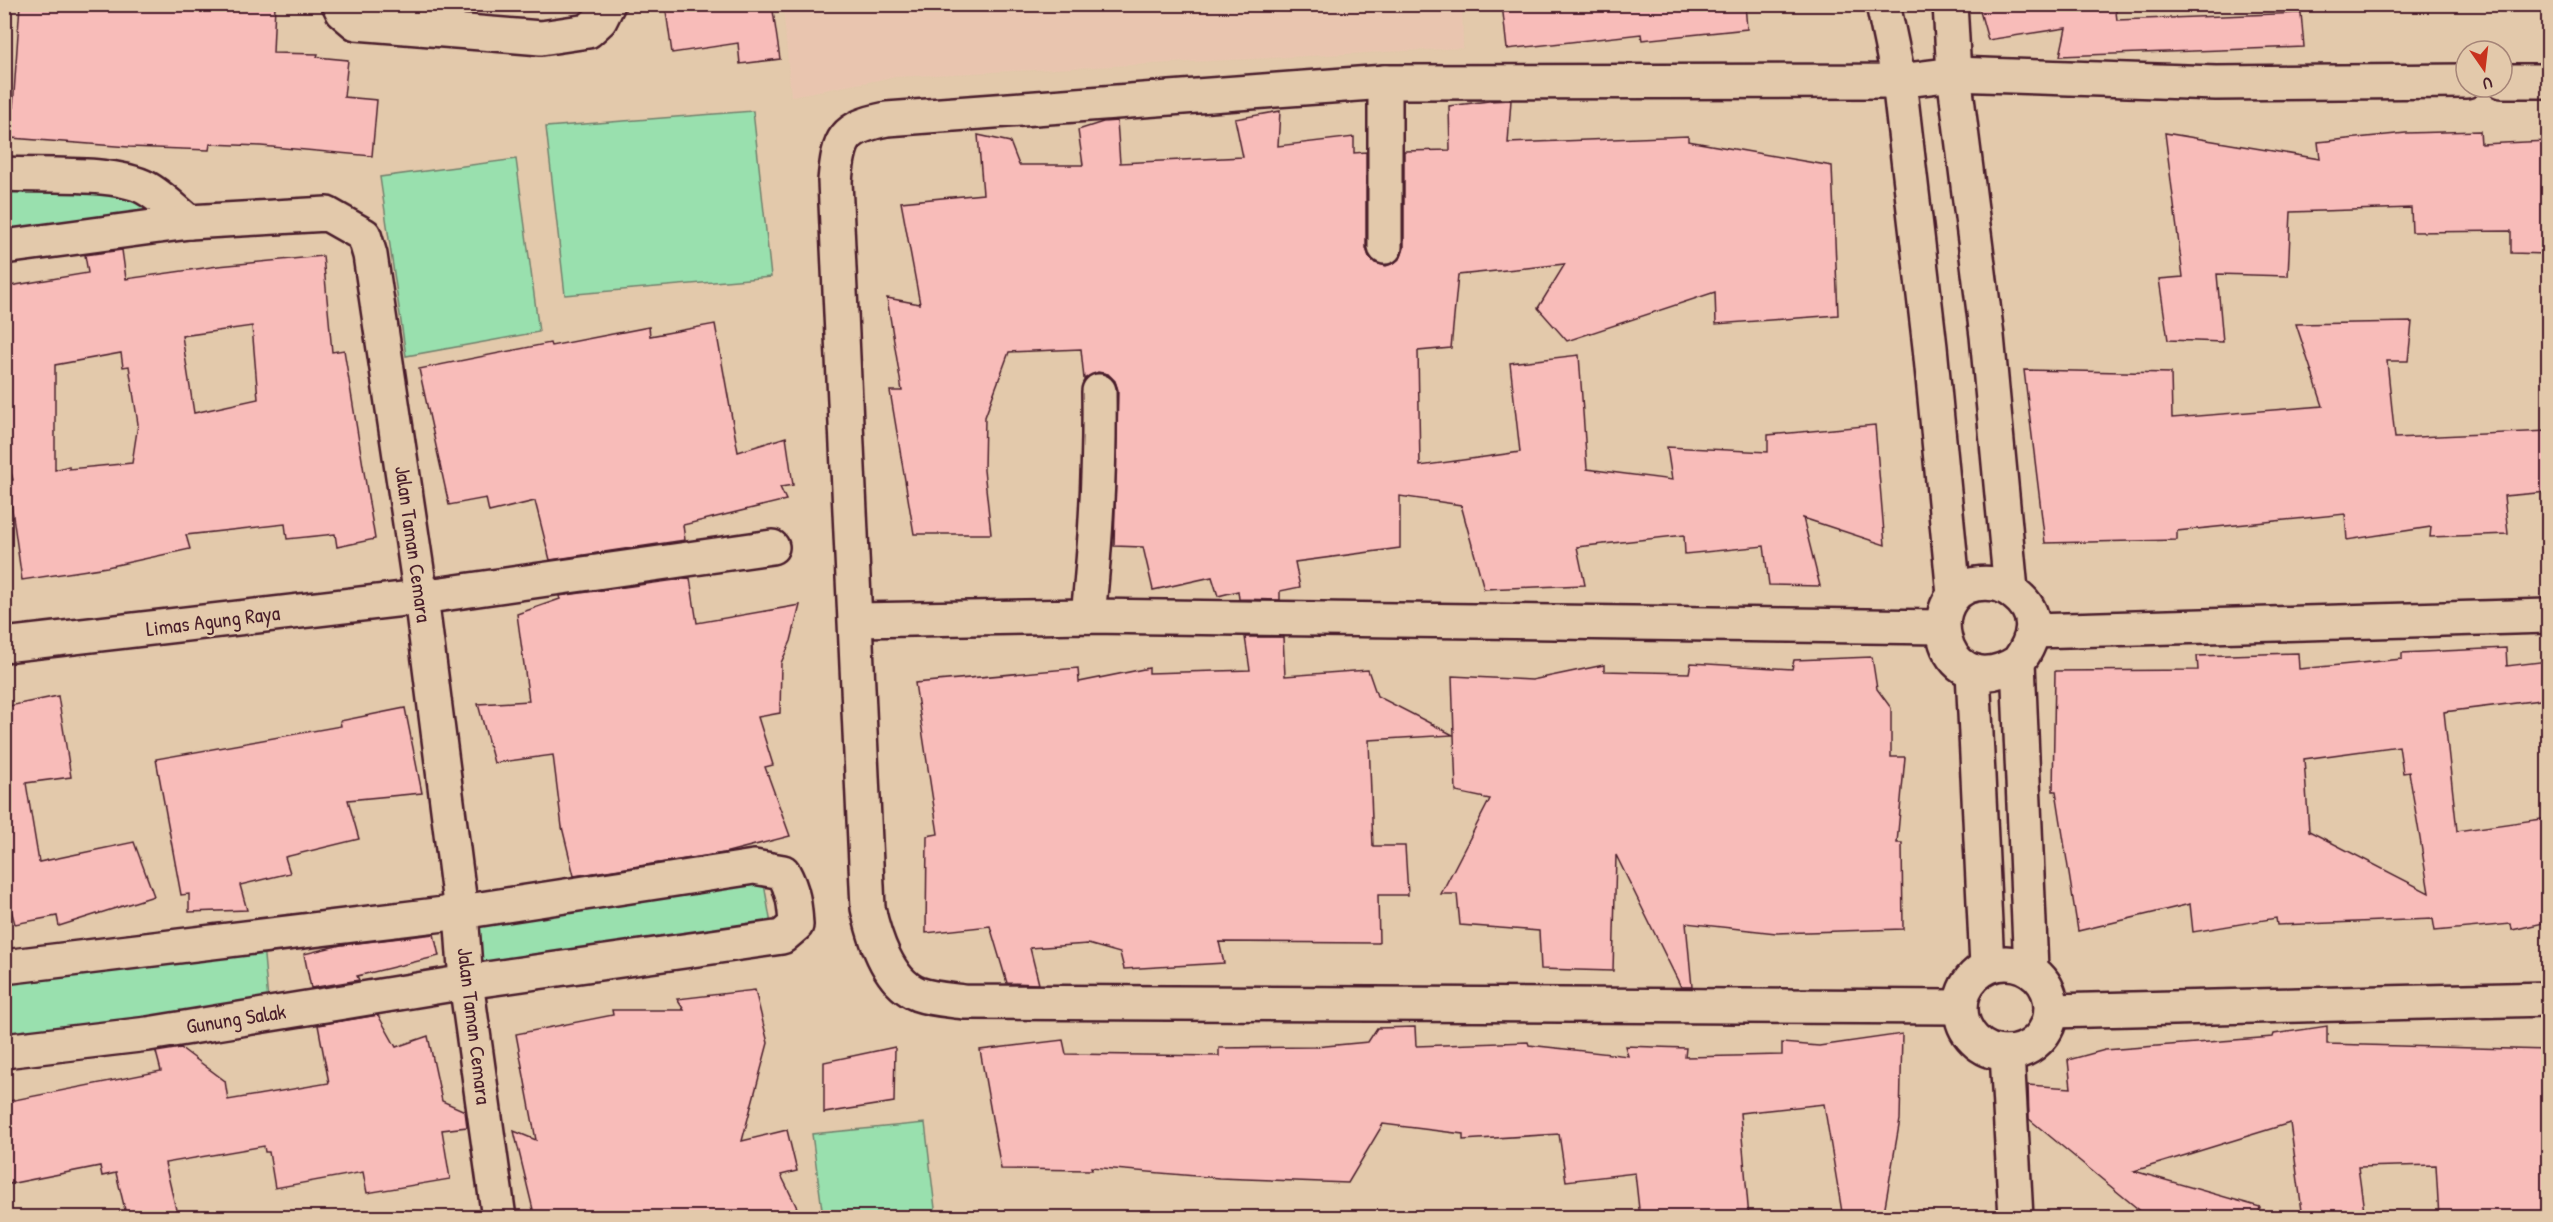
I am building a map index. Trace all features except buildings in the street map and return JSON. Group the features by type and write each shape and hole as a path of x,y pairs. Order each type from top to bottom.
{"street":[{"path":"339,4 343,12 356,23 541,38 588,31 600,20 608,4"},
{"path":"1883,4 1899,81 1930,347 1954,595"},
{"path":"1950,4 1954,74 1987,336 2011,590"},
{"path":"1960,1007 964,1002 917,994 894,975 874,939 868,908 857,620 835,181 837,162 846,135 864,124 887,119 1385,82 1899,81 1954,74 2216,83 2454,81"},
{"path":"2514,81 2548,81"},
{"path":"1385,82 1386,247"},
{"path":"4,174 105,178 125,181 146,188 189,222"},
{"name":"Jalan Taman Cemara","path":"4,247 189,222 327,214 363,236 370,255 421,597 461,912 466,982 499,1218"},
{"path":"1088,616 1100,468 1099,391"},
{"name":"Limas Agung Raya","path":"4,645 421,597 772,547"},
{"path":"1984,583 2000,585 2025,601 2031,615 2033,631 2029,646 2018,662 2004,671 1989,674 1973,671 1959,664 1952,657 1944,642 1942,627 1945,612 1954,595 1969,586 1984,583"},
{"path":"857,620 1088,616 1942,627"},
{"path":"2033,631 2548,616"},
{"path":"2018,662 2031,970"},
{"path":"1973,671 1987,966"},
{"name":"Gunung Salak","path":"4,1051 148,1034 466,982 782,938 796,925 792,888 783,872 754,867 461,912"},
{"path":"4,967 461,912"},
{"path":"2003,963 2031,970 2042,981 2050,996 2051,1011 2048,1026 2036,1042 2025,1049 2007,1053 1991,1051 1977,1044 1962,1023 1960,1007 1964,991 1974,975 1987,966 2003,963"},
{"path":"2051,1011 2548,999"},
{"path":"2007,1053 2016,1218"}],"shaded area":[{"path":"783,5 1462,5 1463,48 895,77 791,96"}],"green space":[{"path":"753,111 771,277 565,295 546,127"},
{"path":"516,159 539,332 406,356 380,177"},
{"path":"5,186 120,190 155,213 5,232"},
{"path":"763,878 772,930 483,969 474,919"},
{"path":"263,945 268,1001 5,1037 4,976"},
{"path":"925,1123 936,1217 823,1217 812,1134"}]}
